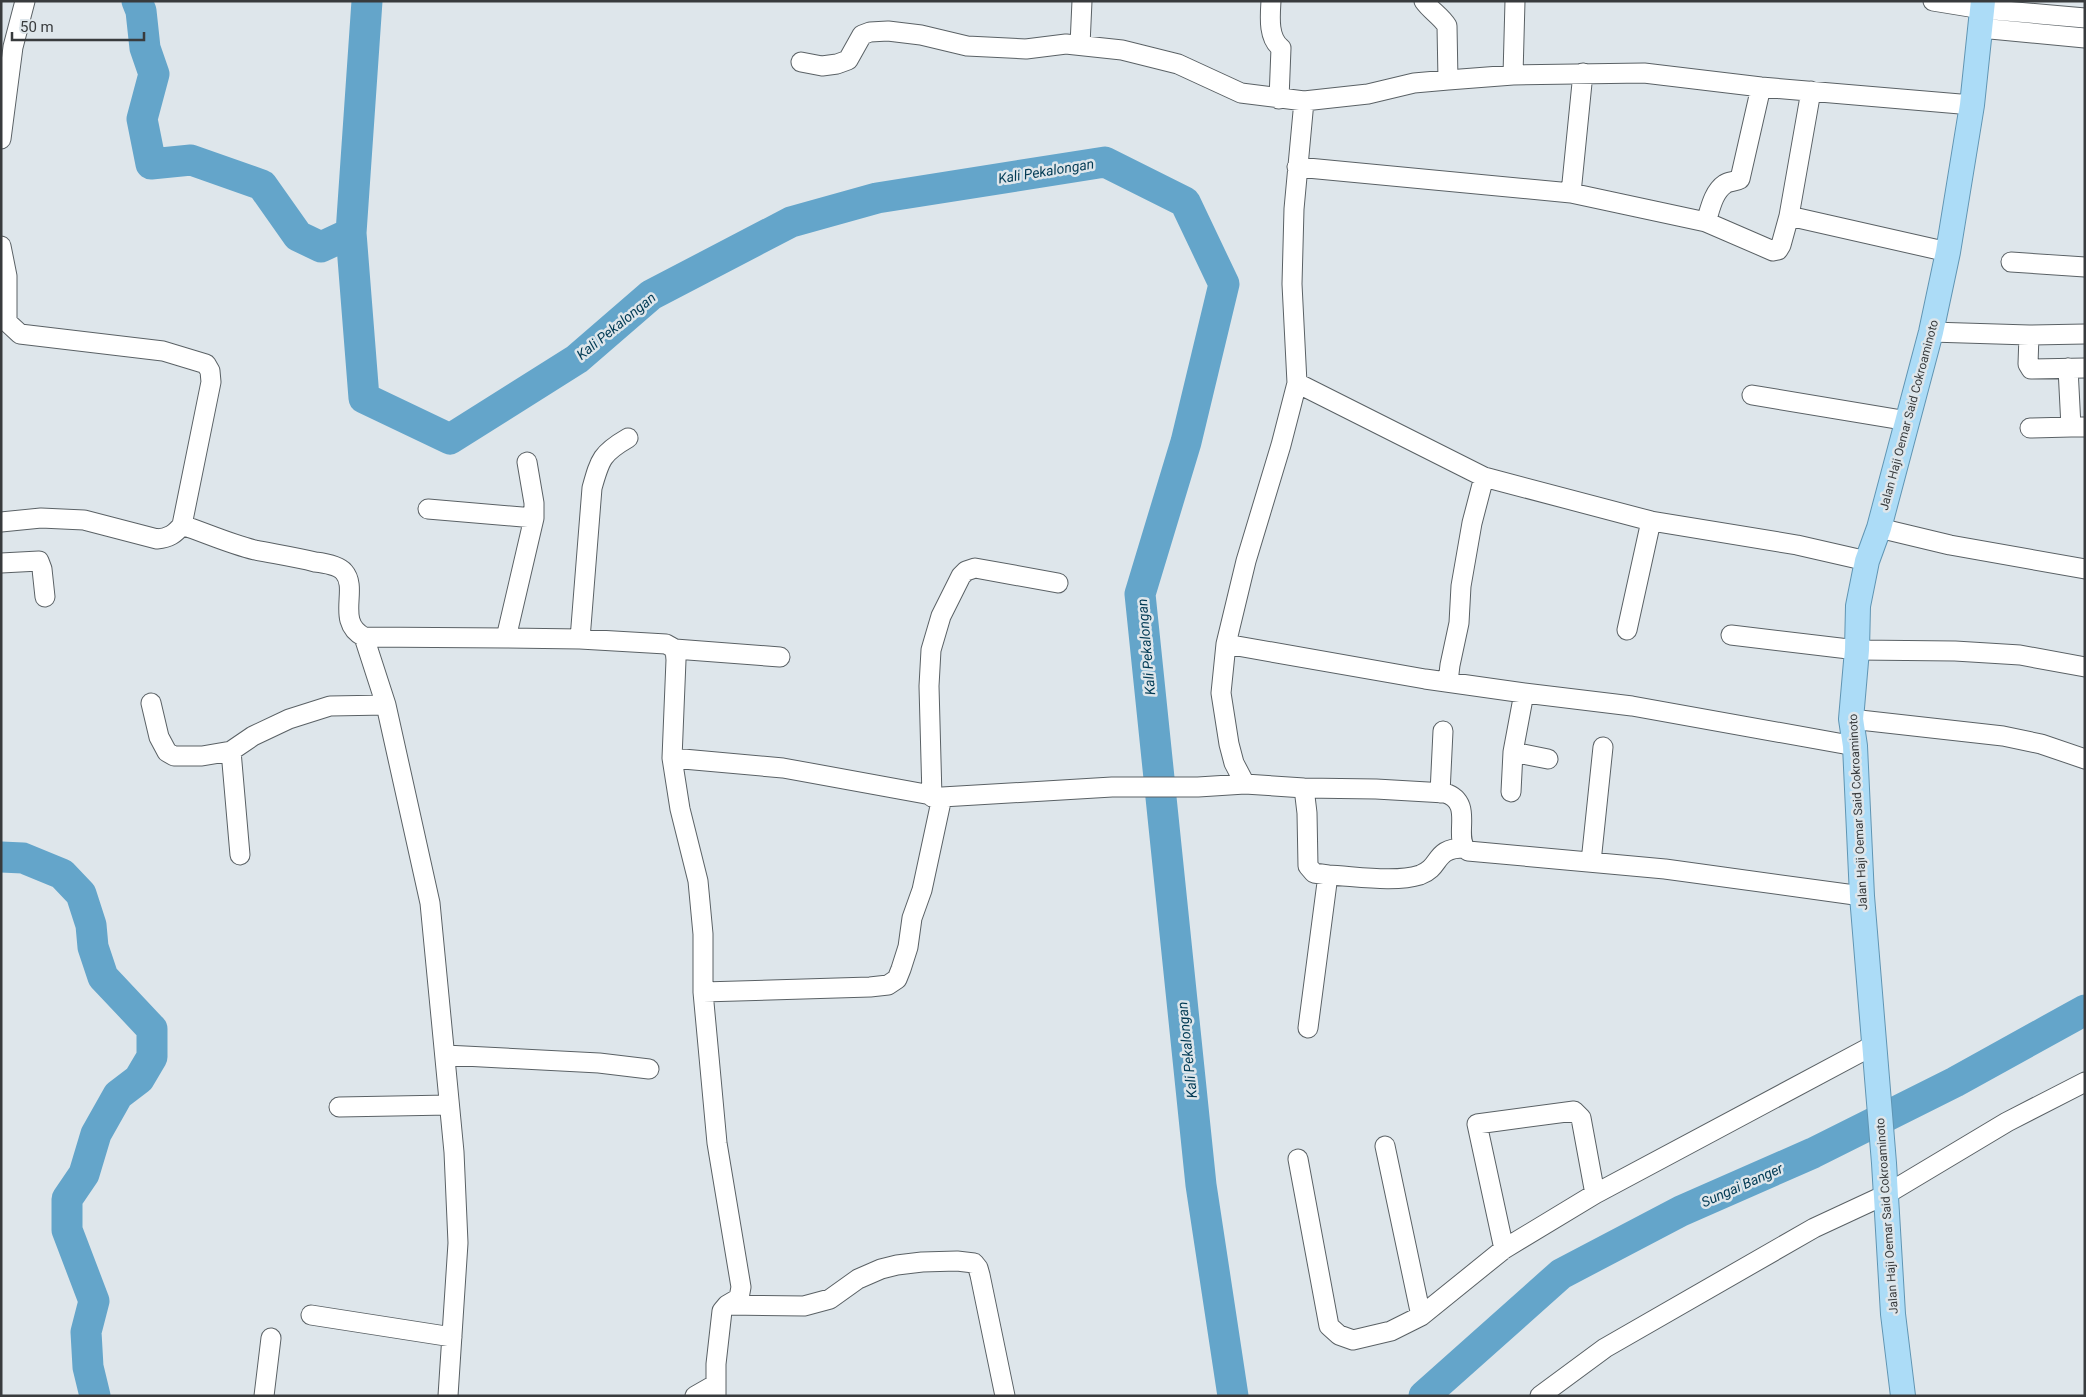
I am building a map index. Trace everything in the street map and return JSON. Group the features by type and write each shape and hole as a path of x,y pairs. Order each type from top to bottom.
{"main road":[{"name":"Jalan Haji Oemar Said Cokroaminoto","path":"1903,1396 1893,1314 1884,1163 1862,896 1855,746 1851,719 1857,650 1858,606 1867,561 1879,528 1932,332 1948,252 1972,105 1982,13"}],"street":[{"path":"1,139 13,47 26,1"},
{"path":"1080,45 1082,1"},
{"path":"1271,1 1272,36 1275,43 1281,48 1279,99"},
{"path":"1424,1 1429,9 1443,19 1447,26 1448,80"},
{"path":"1513,75 1515,1"},
{"path":"1933,1 2085,38"},
{"path":"1982,13 2085,18"},
{"path":"801,62 822,66 848,60 862,35 877,31 921,36 967,46 992,48 1026,49 1066,44 1122,50 1178,64 1241,93 1304,101 1368,94 1414,83 1448,80 1513,75 1644,73 1760,87 1972,105"},
{"path":"1571,193 1582,73"},
{"path":"1706,222 1716,194 1721,187 1727,182 1740,179 1760,87"},
{"path":"1297,167 1571,193 1706,222 1774,251 1778,250 1781,246 1789,216 1811,91"},
{"path":"1244,784 1234,763 1229,744 1221,693 1226,644 1246,561 1281,445 1297,383 1292,284 1294,209 1304,101"},
{"path":"1789,216 1948,252"},
{"path":"1,246 7,276 4,317 9,326 20,334 163,351 206,364 210,371 211,382 182,525 176,533 167,538 157,539 84,520 41,518 1,522"},
{"path":"2011,262 2085,267"},
{"path":"1932,332 2029,335 2085,334"},
{"path":"2029,335 2028,364 2031,369 2076,368 2078,427 2030,428"},
{"path":"1297,383 1484,477 1651,521 1797,545 1867,561"},
{"path":"1752,395 1908,421"},
{"path":"580,639 592,488 597,471 609,450 628,438"},
{"path":"506,638 534,518 534,503 527,462"},
{"path":"1448,682 1459,623 1461,586 1468,545 1484,477"},
{"path":"428,509 534,518"},
{"path":"1627,630 1651,521"},
{"path":"182,525 254,550 339,568 346,577 351,626 364,637 580,639 666,644 675,649 780,658"},
{"path":"1879,528 1950,545 2085,568"},
{"path":"1,564 38,561 42,569 45,597"},
{"path":"703,992 870,987 888,985 897,979 908,947 912,918 922,890 937,797 930,686 931,650 941,616 960,576 966,570 976,568 1058,583"},
{"path":"1732,636 1857,650 1955,651 2020,655 2085,667"},
{"path":"364,637 386,705 430,903 454,1152 458,1244 448,1396"},
{"path":"1226,644 1448,682 1632,706 1855,746"},
{"path":"675,649 672,758 680,809 698,881 703,934 703,992 717,1143 741,1287 740,1298 727,1305 722,1315 716,1390 695,1396"},
{"path":"1511,792 1513,752 1524,693"},
{"path":"151,703 159,737 167,752 174,756 231,751 253,736 305,712 330,706 386,705"},
{"path":"1851,719 2002,736 2041,744 2085,758"},
{"path":"1440,793 1443,731"},
{"path":"1591,862 1604,747"},
{"path":"231,751 240,855"},
{"path":"1513,752 1548,759"},
{"path":"672,758 783,768 937,797 1112,787 1198,787 1244,784 1440,793 1454,796 1459,805 1462,817 1462,842 1464,848"},
{"path":"1304,788 1307,813 1308,866 1314,873 1398,878 1421,874 1433,866 1445,851 1451,848 1464,848 1473,852 1665,869 1862,896"},
{"path":"1308,1028 1328,874"},
{"path":"1298,1159 1329,1326 1339,1335 1353,1340 1391,1331 1421,1316 1504,1249 1595,1194 1874,1045"},
{"path":"444,1055 599,1063 649,1069"},
{"path":"1540,1396 1605,1348 1814,1228 1885,1195 2007,1122 2085,1082"},
{"path":"339,1106 449,1105"},
{"path":"1504,1249 1477,1124 1574,1112 1581,1118 1595,1194"},
{"path":"1384,1146 1421,1316"},
{"path":"727,1305 804,1306 816,1304 830,1299 858,1279 881,1269 922,1262 957,1261 974,1263 980,1275 1005,1396"},
{"path":"311,1315 452,1337"},
{"path":"264,1396 271,1338"}],"waterway":[{"path":"137,1 141,11 145,48 154,74 142,119 151,164 191,160 262,185 298,236 321,247 351,233"},
{"name":"Kali Pekalongan","path":"367,1 351,233 364,398 450,439 577,359 651,295 791,222 877,198 1105,162 1185,202 1224,284 1186,442 1140,594 1201,1185 1233,1396"},
{"path":"1,857 23,858 62,874 81,894 91,925 93,947 103,977 152,1029 152,1057 139,1079 118,1095 96,1134 84,1174 67,1199 67,1230 94,1301 86,1332 88,1367 95,1396"},
{"name":"Sungai Banger","path":"1424,1396 1561,1274 1681,1211 1813,1153 1955,1082 2085,1010"}]}
